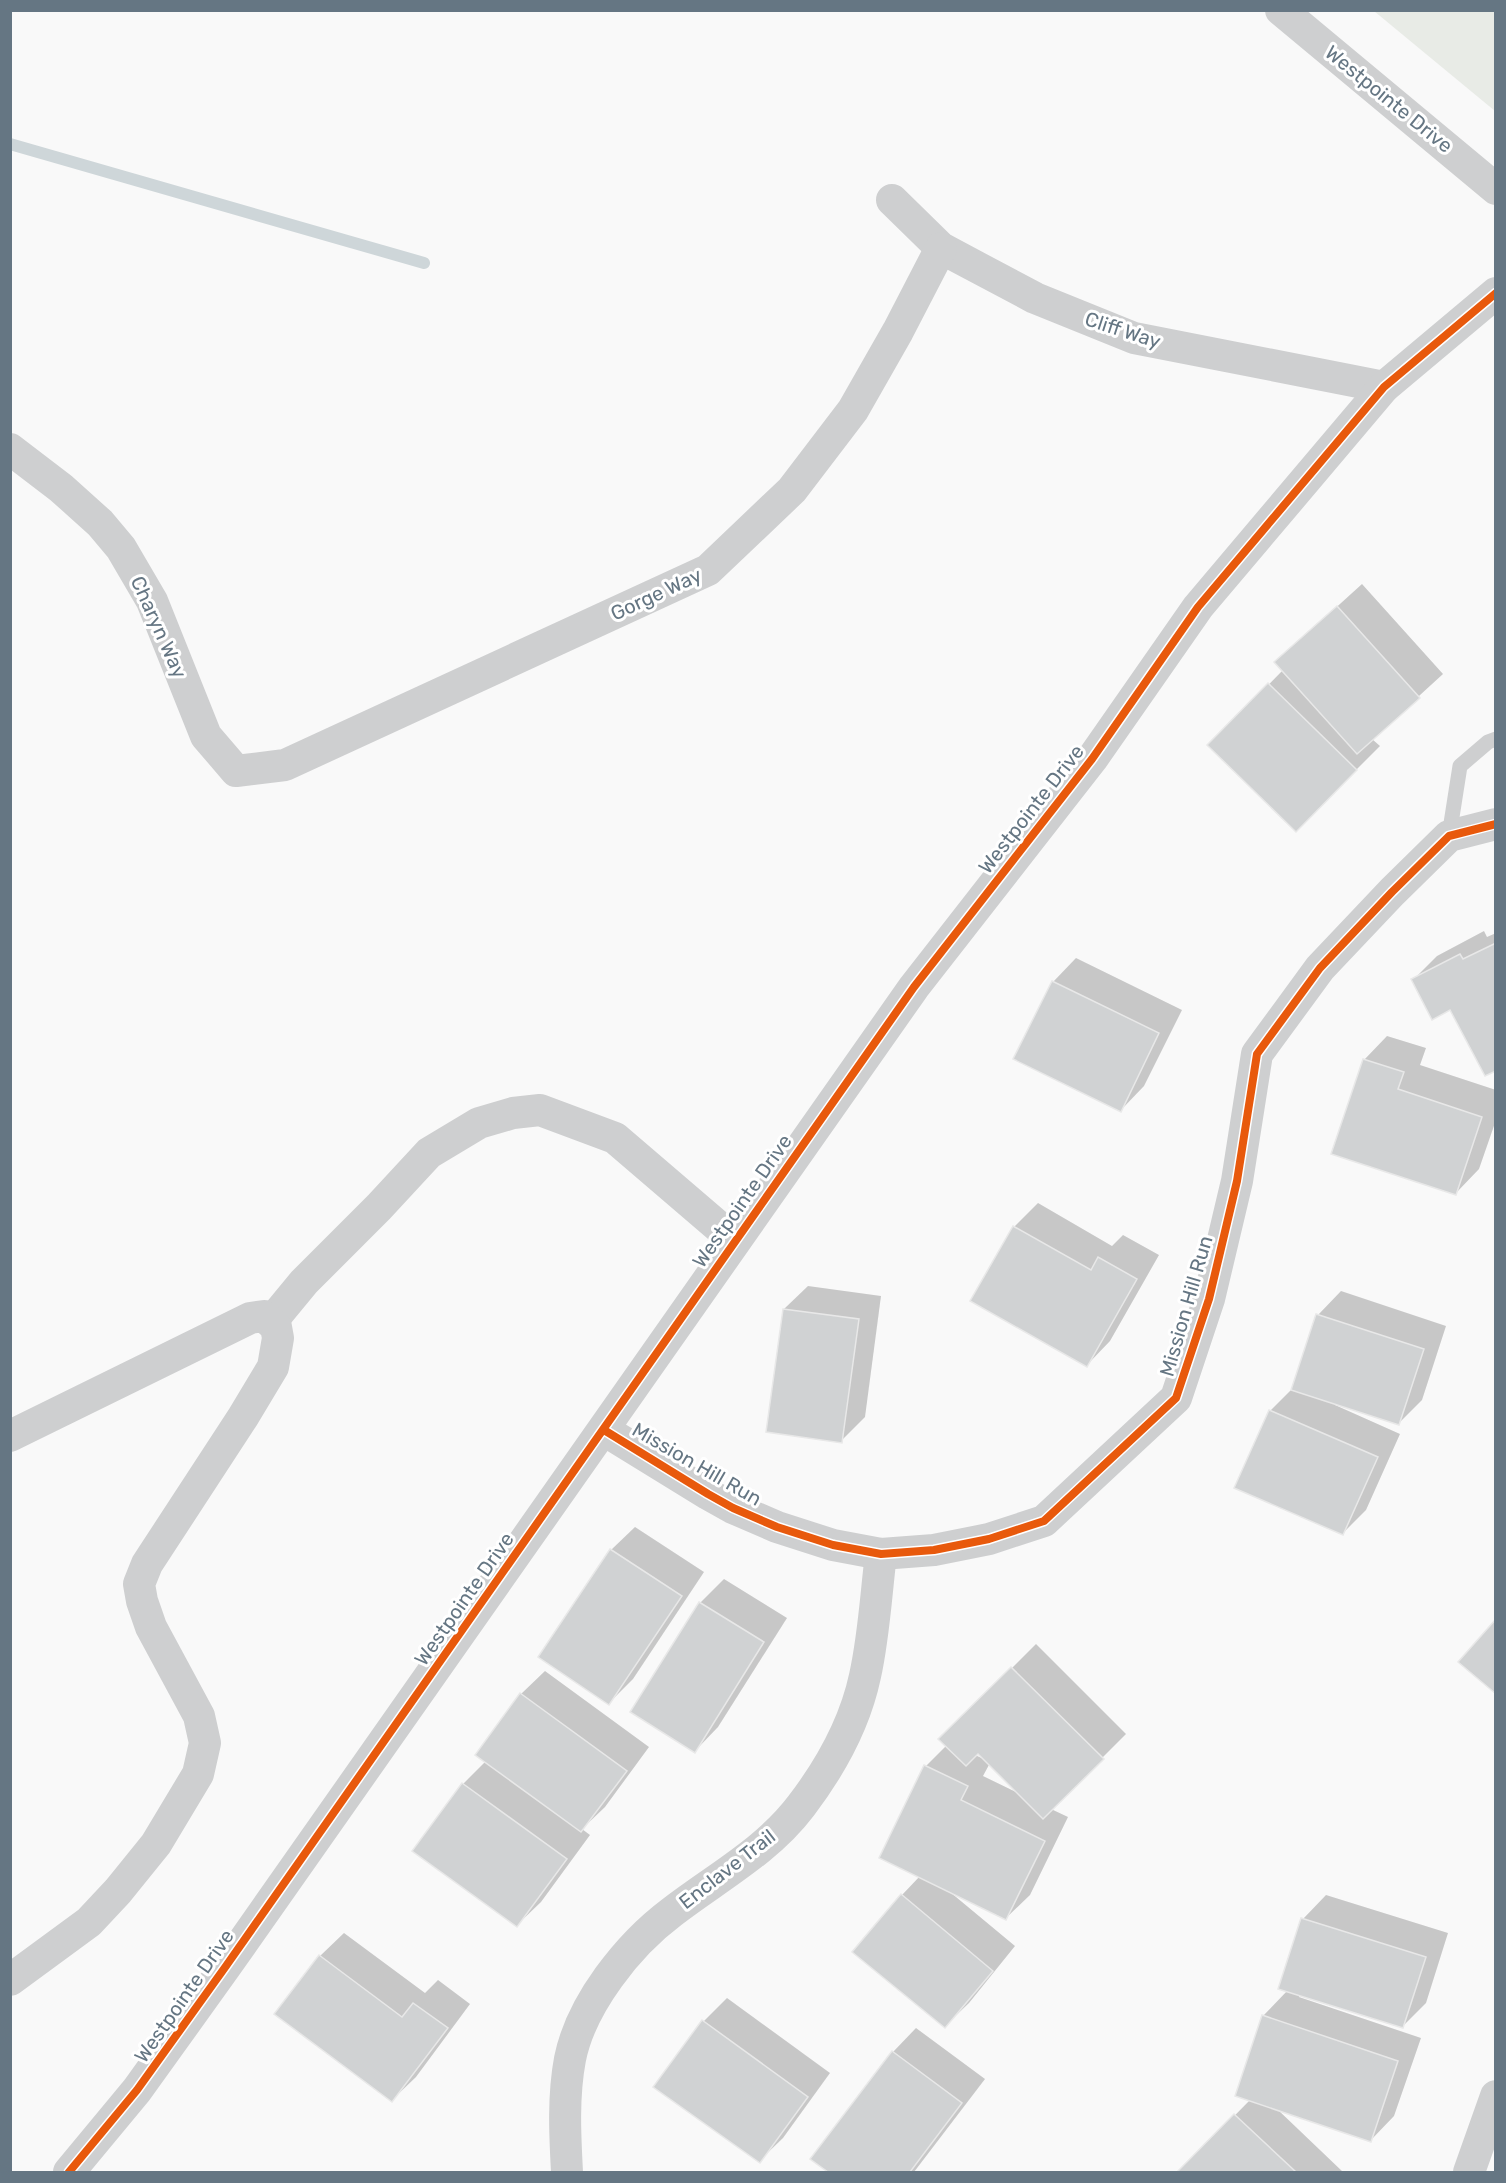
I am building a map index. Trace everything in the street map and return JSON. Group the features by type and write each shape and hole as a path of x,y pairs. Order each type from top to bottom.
{"street":[{"name":"Westpointe Drive","path":"1281,10 1496,189"},
{"name":"Cliff Way","path":"892,200 941,248 1035,298 1134,338 1384,387"},
{"name":"Gorge Way","path":"236,771 285,765 708,570 792,490 853,410 898,331 941,248"},
{"name":"Westpointe Drive","path":"69,2172 144,2080 914,987 1092,759 1198,607 1384,387 1496,293"},
{"name":"Charyn Way","path":"10,449 61,488 100,523 121,549 152,601 206,736 236,771"},
{"path":"1449,836 1496,824"},
{"name":"Mission Hill Run","path":"604,1430 708,1494 766,1522 833,1545 881,1554 934,1550 989,1539 1044,1521 1176,1398 1209,1299 1237,1181 1257,1054 1320,968 1449,836"},
{"path":"271,1322 303,1282 379,1207 429,1153 479,1123 513,1113 540,1110 615,1138 735,1240"},
{"path":"10,1436 250,1318 264,1316 276,1327 278,1338 273,1367 147,1564 139,1584 151,1627 199,1716 205,1743 198,1774 156,1844 118,1891 89,1922 10,1980"},
{"name":"Enclave Trail","path":"567,2172 566,2104 570,2058 585,2016 608,1979 637,1942 671,1912 763,1846 801,1807 829,1764 851,1722 865,1677 881,1554"},
{"path":"1469,2172 1496,2096"}],"lane":[{"path":"1449,836 1460,766 1488,742 1496,739"}],"shaded area":[{"path":"1374,11 1495,11 1495,111"}],"building":[{"path":"1337,606 1420,698 1357,754 1274,662"},
{"path":"1268,683 1357,770 1296,832 1207,745"},
{"path":"1496,943 1496,1071 1485,1076 1450,1010 1432,1020 1411,979 1460,954 1463,959"},
{"path":"1052,981 1159,1033 1121,1112 1013,1059"},
{"path":"1363,1059 1404,1072 1398,1089 1482,1117 1456,1195 1331,1154"},
{"path":"1013,1226 1091,1270 1098,1257 1137,1279 1087,1367 970,1301"},
{"path":"783,1309 859,1319 842,1443 766,1432"},
{"path":"1316,1314 1424,1349 1399,1425 1291,1390"},
{"path":"1269,1410 1378,1457 1343,1535 1234,1488"},
{"path":"610,1549 682,1596 609,1705 538,1657"},
{"path":"699,1602 764,1642 695,1753 630,1712"},
{"path":"1496,1619 1496,1694 1458,1662"},
{"path":"1011,1667 1104,1759 1043,1819 978,1754 966,1766 938,1739"},
{"path":"520,1693 627,1771 581,1832 475,1755"},
{"path":"924,1765 968,1786 961,1800 1045,1841 1006,1920 879,1858"},
{"path":"462,1783 567,1859 517,1927 412,1851"},
{"path":"901,1894 993,1971 945,2028 852,1952"},
{"path":"1301,1918 1426,1957 1403,2028 1278,1989"},
{"path":"319,1955 402,2017 413,2003 448,2028 392,2102 274,2014"},
{"path":"1262,2015 1398,2061 1371,2142 1235,2096"},
{"path":"702,2020 808,2097 760,2163 653,2087"},
{"path":"892,2051 962,2103 910,2172 828,2172 810,2159"},
{"path":"1234,2114 1296,2172 1177,2172"}],"waterway":[{"path":"10,144 424,263"}],"cycle path":[{"path":"69,2172 137,2090 226,1966 914,987 1092,759 1198,607 1384,387 1496,293"},
{"path":"604,1430 733,1508 777,1527 833,1545 881,1554 934,1550 989,1539 1044,1521 1176,1398 1209,1299 1237,1181 1257,1054 1320,968 1449,836 1496,824"}]}
